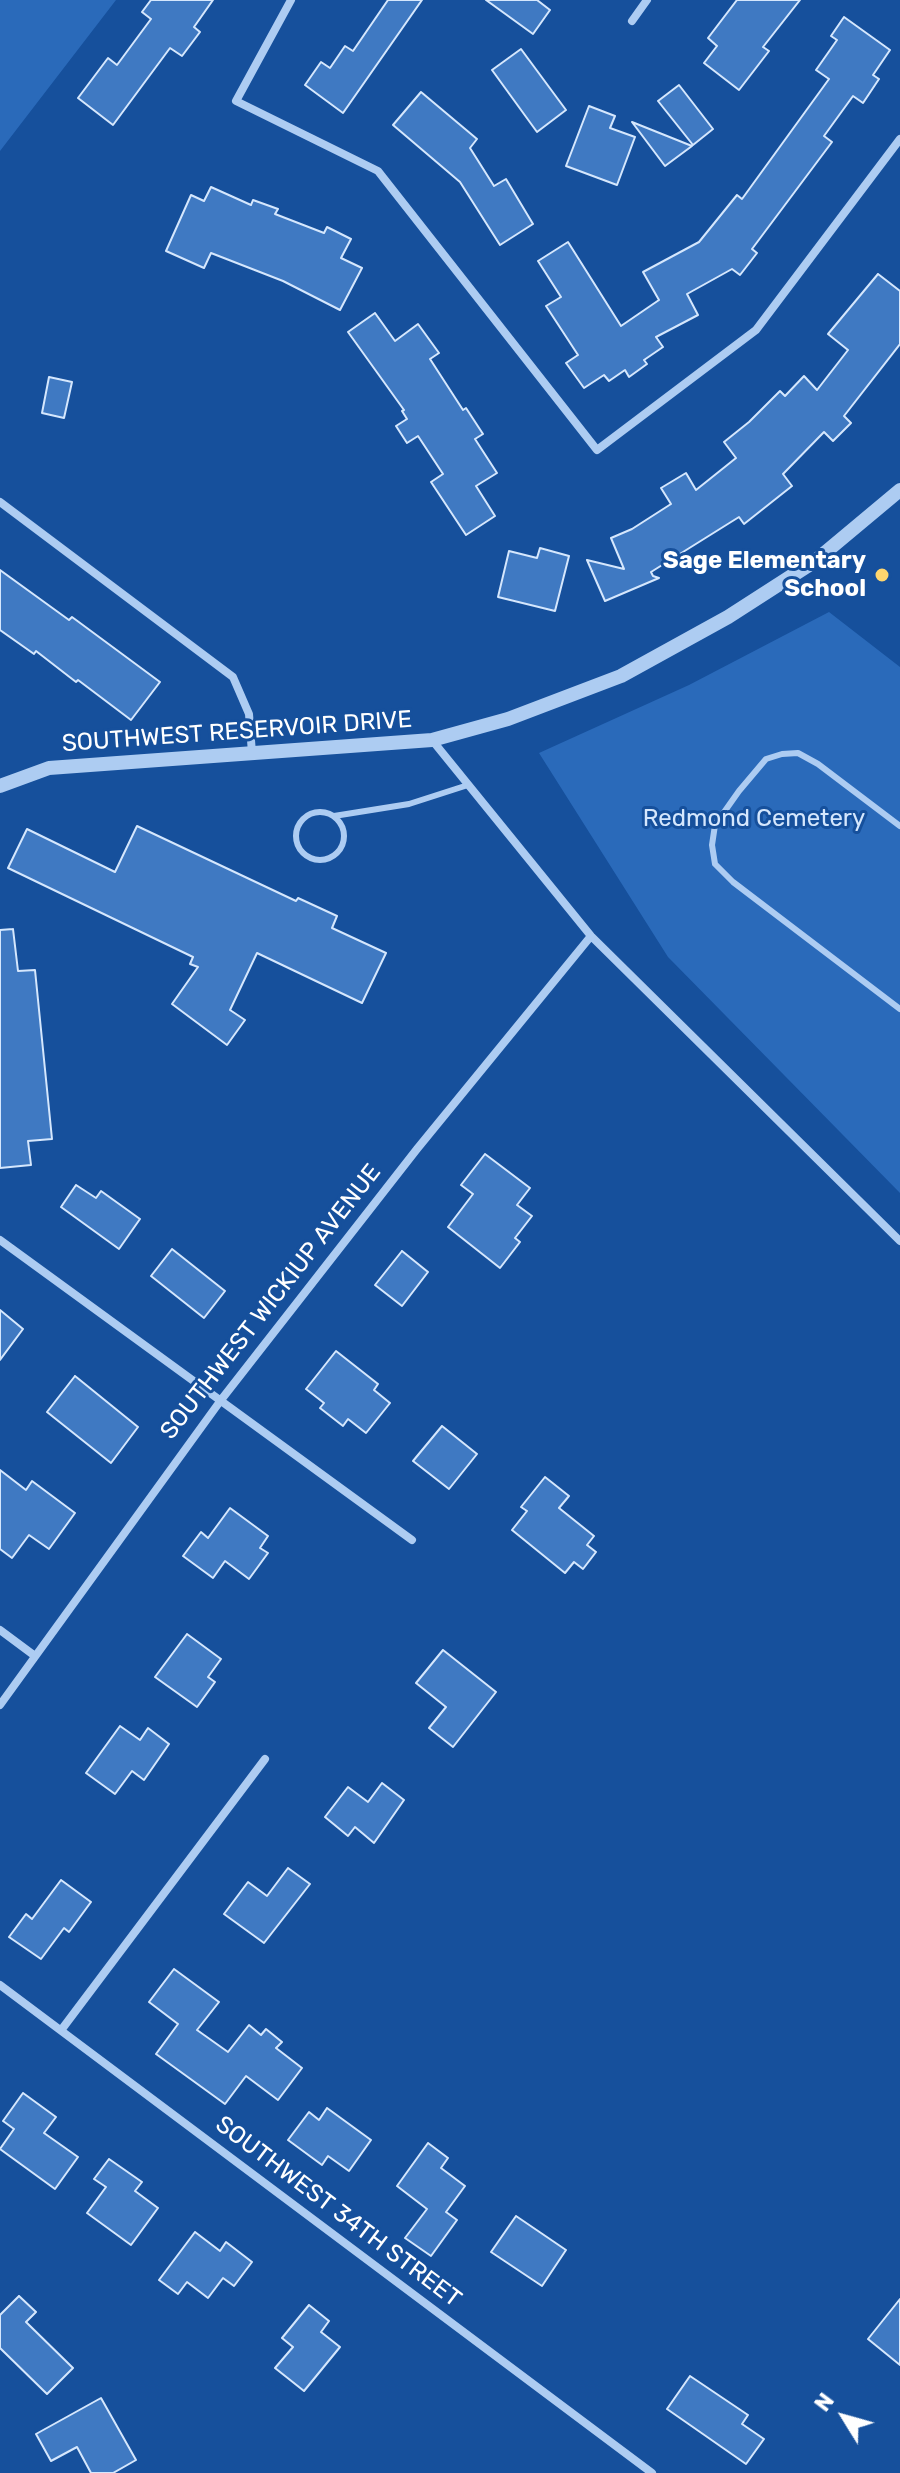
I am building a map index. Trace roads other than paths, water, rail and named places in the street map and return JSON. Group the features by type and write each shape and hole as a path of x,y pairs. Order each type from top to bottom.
{"street":[{"path":"291,0 236,101 378,171 597,450 756,330 900,139"},
{"path":"632,21 647,0"},
{"path":"900,490 815,561 728,617 621,676 508,719 432,740 591,936 900,1241"},
{"path":"0,502 233,677 249,714 252,753"},
{"name":"SOUTHWEST RESERVOIR DRIVE","path":"0,786 49,768 432,740"},
{"name":"SOUTHWEST WICKIUP AVENUE","path":"0,1705 221,1400 417,1149 591,936"},
{"path":"0,1240 412,1540"},
{"path":"0,1630 35,1656"},
{"path":"62,2029 265,1759"},
{"name":"SOUTHWEST 34TH STREET","path":"0,1985 652,2473"}],"lane":[{"path":"900,826 818,764 798,753 782,754 766,759 739,791 715,825 712,845 715,864 733,882 900,1009"},
{"path":"334,816 345,836 340,850 327,859 311,858 296,840 299,824 312,813 324,811 334,816 409,804 468,785"}],"place":[{"name":"Sage Elementary School","path":"882,575"}],"park label":[{"name":"Redmond Cemetery","path":"754,819"}]}
